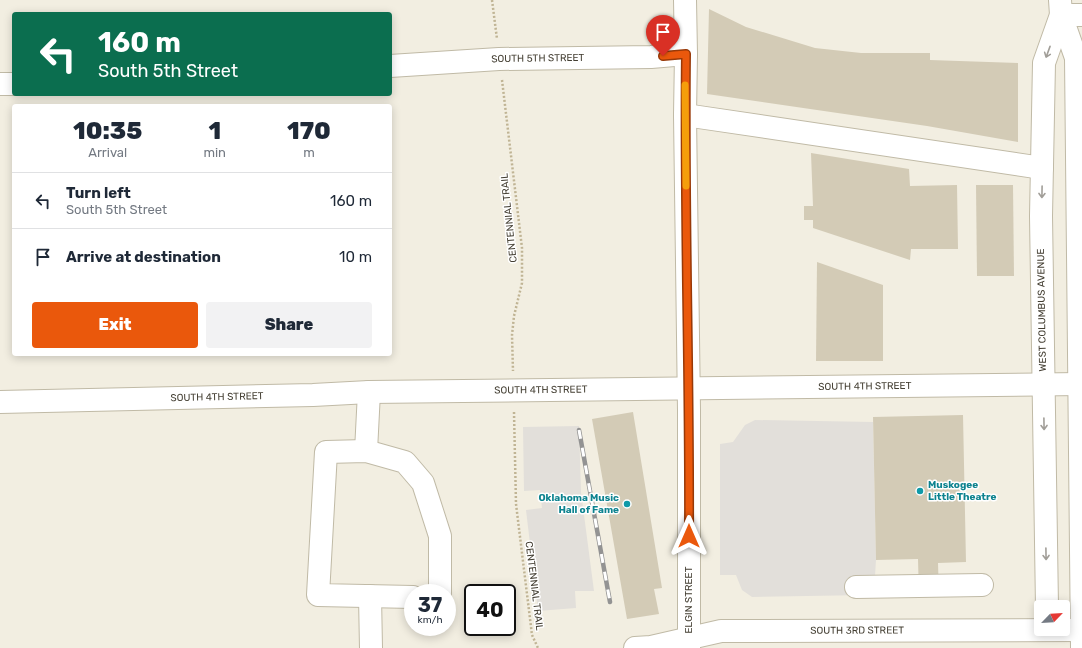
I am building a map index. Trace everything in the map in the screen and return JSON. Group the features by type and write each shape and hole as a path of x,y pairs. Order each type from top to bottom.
{"street":[{"name":"ELGIN STREET","path":"685,0 689,388 689,643"},
{"name":"WEST COLUMBUS AVENUE","path":"1047,600 1043,385 1042,168 1044,63 1068,10"},
{"name":"WEST COLUMBUS AVENUE","path":"1068,10 1076,58 1081,384 1082,648"},
{"name":"SOUTH 5TH STREET","path":"392,66 499,59 651,57 686,54"},
{"path":"0,84 12,84"},
{"path":"685,115 1042,168"},
{"name":"SOUTH 4TH STREET","path":"0,402 313,395 369,392 1081,384"},
{"path":"366,451 369,392"},
{"path":"404,597 318,595 326,452 366,451 406,462 424,483 440,536 440,584"},
{"path":"856,586 982,585"},
{"path":"370,596 371,648"},
{"name":"SOUTH 3RD STREET","path":"1070,632 1082,630"},
{"name":"SOUTH 3RD STREET","path":"635,648 689,643 721,631 1034,636"}],"path":[{"name":"CENTENNIAL TRAIL","path":"492,0 522,248 522,283 514,316 512,335 514,470 516,504 532,635 538,648"}],"shaded area":[{"path":"755,420 873,422 876,560 874,592 867,595 752,597 742,590 736,575 720,575 720,444 733,442 745,425"},
{"path":"579,426 581,492 594,591 575,591 576,608 538,611 526,510 542,508 540,490 524,491 523,427"}],"building":[{"path":"709,9 746,27 815,48 861,53 930,53 930,60 1018,63 1018,142 927,126 707,94"},
{"path":"811,153 909,169 910,186 957,185 958,249 911,249 910,260 813,228 813,220 804,220 804,206 813,206"},
{"path":"976,185 1013,185 1014,276 977,276"},
{"path":"817,262 883,285 883,361 816,361"},
{"name":"Oklahoma Music Hall of Fame","path":"633,412 662,588 654,589 659,614 627,619 592,419"},
{"name":"Muskogee Little Theatre","path":"963,415 966,562 938,563 939,596 919,596 918,559 876,560 873,417"}],"railway":[{"path":"579,430 610,602"}],"slow traffic":[{"path":"685,85 686,186"}],"place":[{"name":"Muskogee Little Theatre","path":"920,491"},
{"name":"Oklahoma Music Hall of Fame","path":"627,504"}],"route":[{"path":"663,56 686,54 685,115 689,388 689,536"}]}
